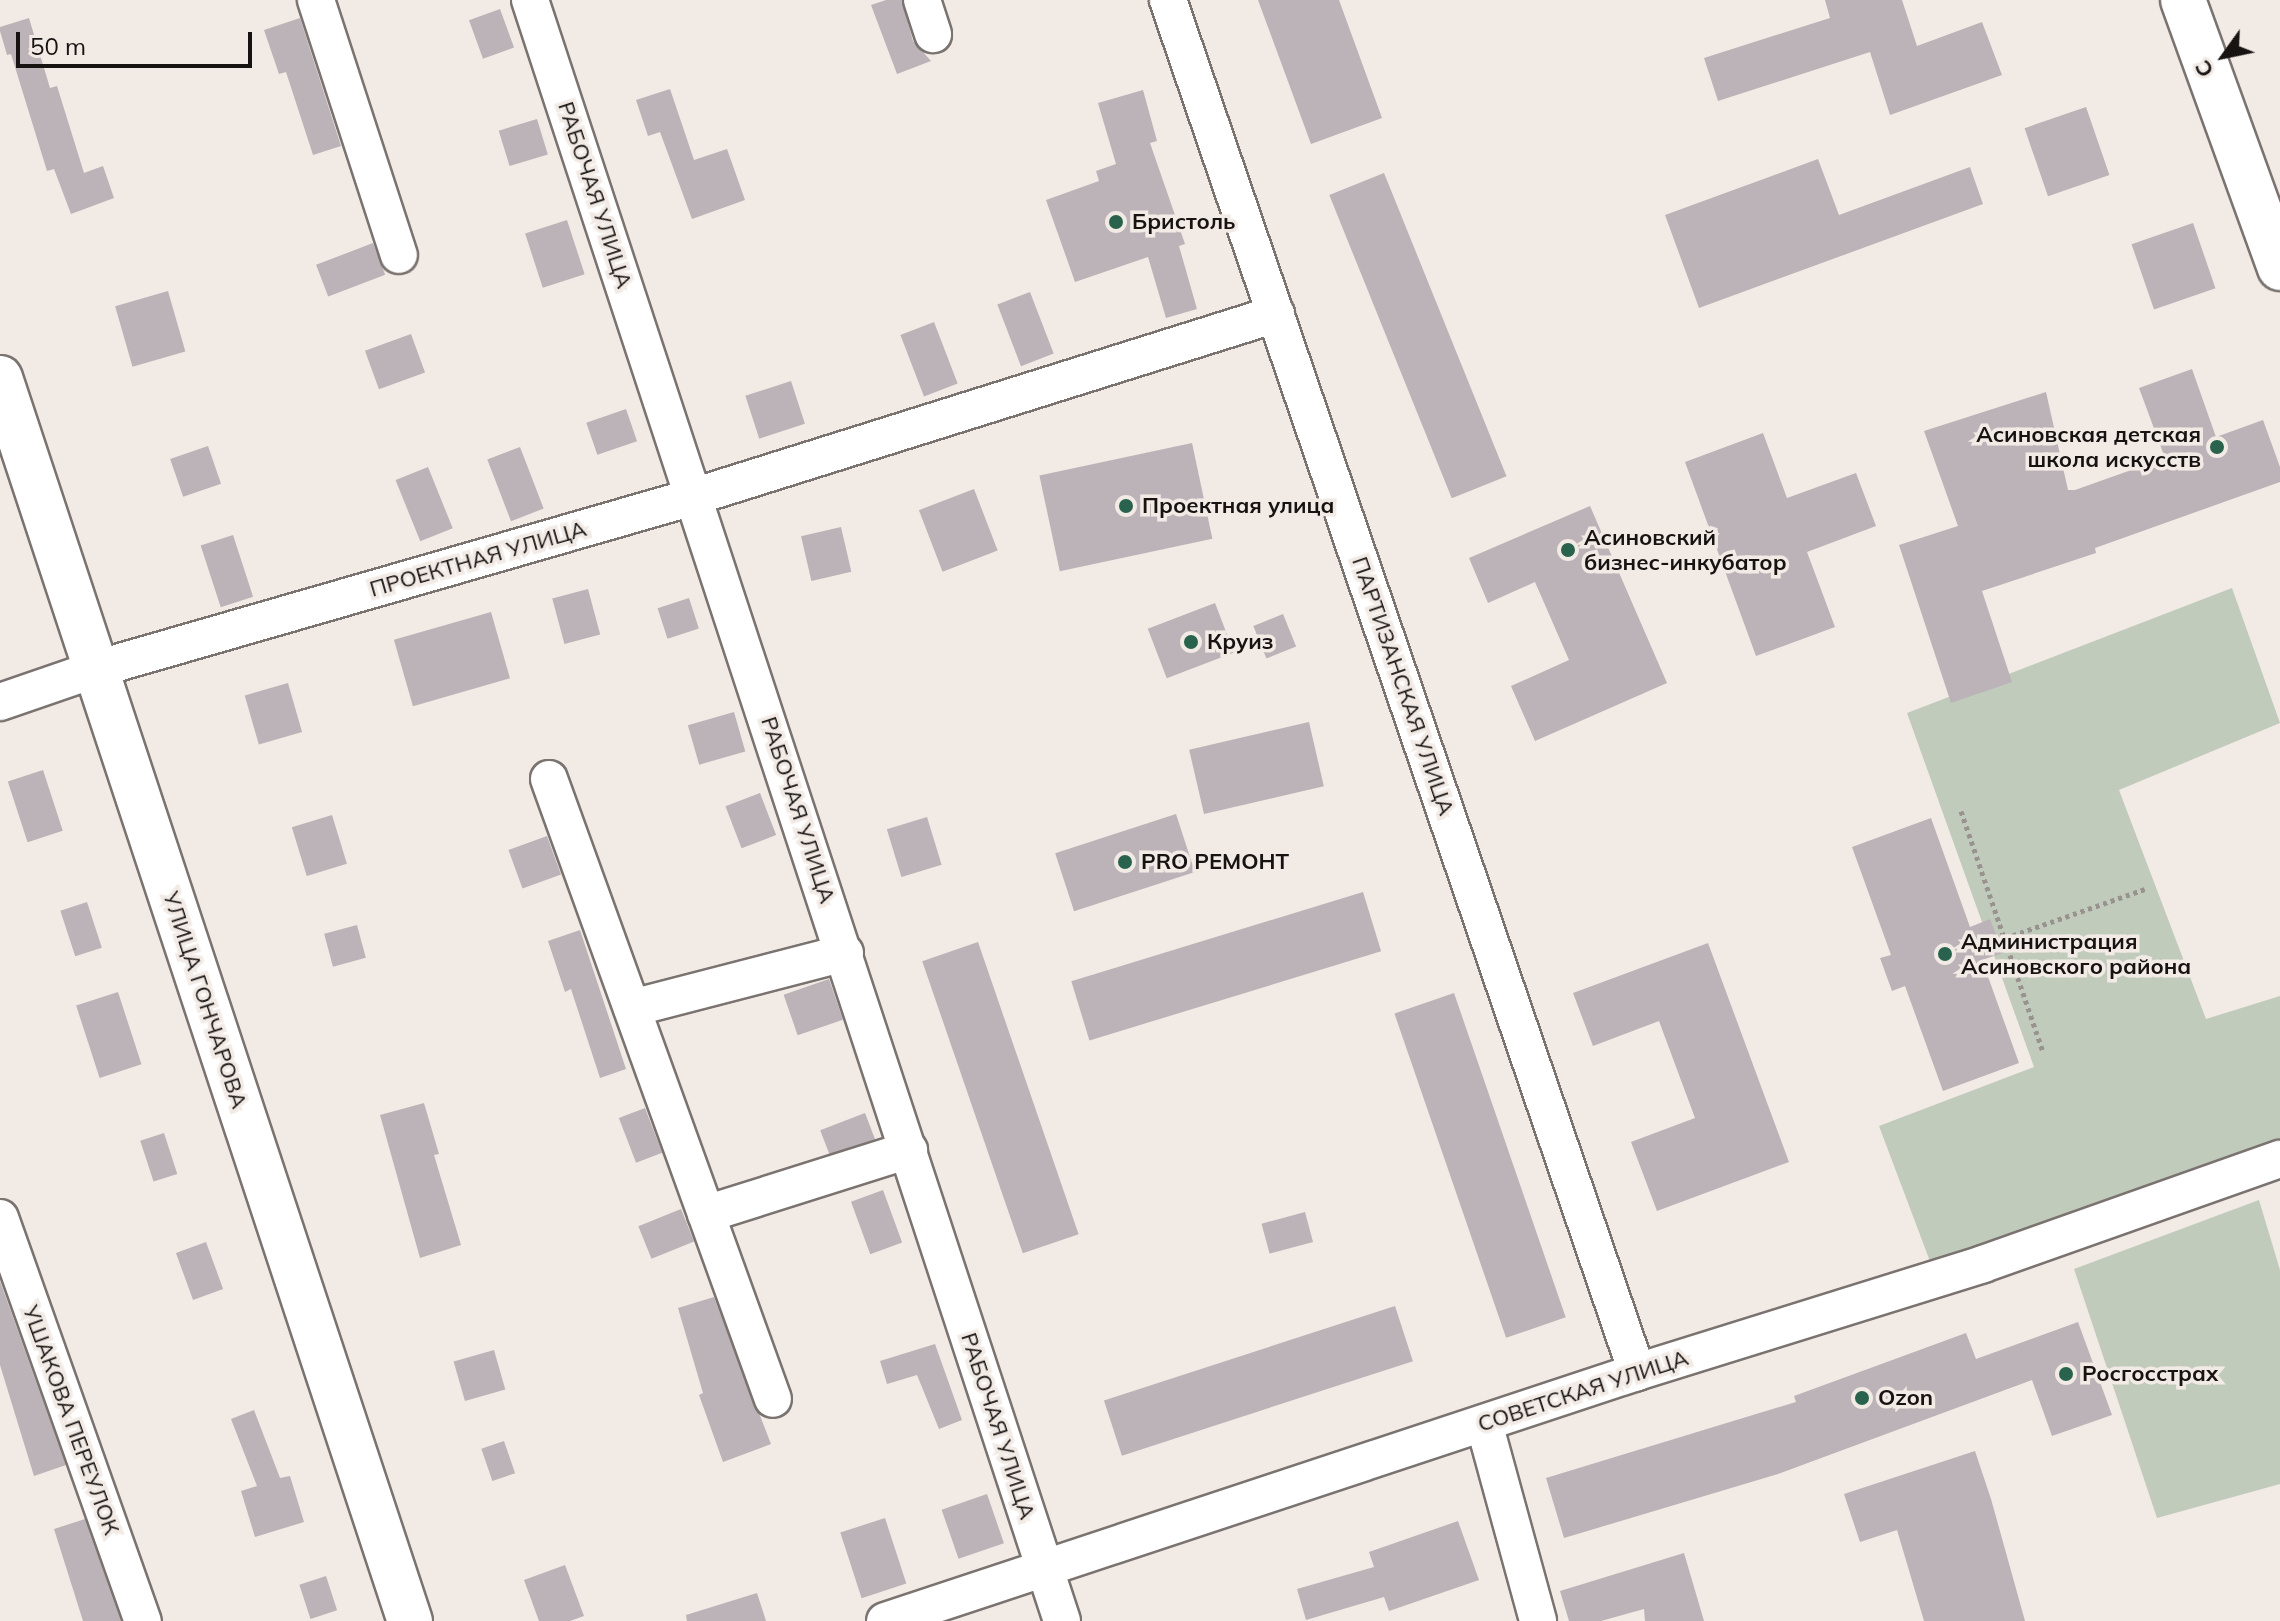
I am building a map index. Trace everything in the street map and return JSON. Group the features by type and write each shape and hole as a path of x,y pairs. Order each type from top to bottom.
{"street":[{"name":"РАБОЧАЯ УЛИЦА","path":"530,0 696,496 1062,1621"},
{"path":"922,0 933,34"},
{"name":"ПАРТИЗАНСКАЯ УЛИЦА","path":"1168,0 1637,1372"},
{"path":"2183,0 2280,268"},
{"path":"321,1 399,255"},
{"name":"ПРОЕКТНАЯ УЛИЦА","path":"0,702 96,669 696,496 1276,314"},
{"name":"УЛИЦА ГОНЧАРОВА","path":"0,378 410,1621"},
{"path":"549,779 773,1399"},
{"path":"632,1008 845,953"},
{"path":"706,1214 909,1150"},
{"name":"СОВЕТСКАЯ УЛИЦА","path":"885,1621 1637,1372 1983,1264 2280,1159"},
{"name":"УШАКОВА ПЕРЕУЛОК","path":"0,1218 143,1621"},
{"path":"1484,1423 1538,1621"}],"path":[{"path":"1961,811 2043,1052"},
{"path":"2005,938 2148,888"}],"green space":[{"path":"2232,588 2280,723 2119,790 2206,1019 2280,996 2280,1146 1931,1264 1879,1126 2034,1067 1907,713"},
{"path":"2259,1200 2280,1270 2280,1484 2157,1518 2074,1269"}],"building":[{"path":"886,0 902,0 913,41 931,61 897,74 871,5"},
{"path":"1258,0 1339,0 1382,118 1311,144"},
{"path":"1825,0 1902,0 1917,46 1982,22 2002,75 1890,115 1870,52 1718,101 1704,58 1830,18"},
{"path":"500,9 514,48 483,59 469,20"},
{"path":"29,18 50,88 57,86 84,173 103,166 114,198 71,214 54,169 47,171 11,54 7,55 0,31 0,27"},
{"path":"300,18 341,146 313,155 286,72 279,74 264,30"},
{"path":"670,89 694,160 727,149 745,200 692,219 660,132 648,136 636,100"},
{"name":"Бристоль","path":"1143,90 1157,141 1150,143 1185,244 1179,246 1197,309 1166,318 1148,257 1075,282 1046,200 1099,181 1096,171 1116,164 1098,103"},
{"path":"2086,107 2109,175 2048,196 2025,128"},
{"path":"537,119 548,154 510,166 499,131"},
{"path":"1818,159 1839,215 1970,167 1983,204 1699,308 1665,215"},
{"path":"1384,173 1506,476 1452,498 1329,195"},
{"path":"567,220 585,274 543,288 525,234"},
{"path":"2193,223 2215,288 2154,309 2132,244"},
{"path":"373,243 385,275 328,297 316,265"},
{"path":"168,291 185,352 132,367 115,306"},
{"path":"1030,292 1054,354 1021,366 997,305"},
{"path":"934,322 958,384 924,397 900,335"},
{"path":"411,334 425,373 379,389 365,351"},
{"path":"2192,369 2216,437 2263,420 2280,467 2280,482 2095,548 2096,553 1982,591 2012,682 1951,703 1899,545 1958,526 1924,431 2046,392 2068,490 2075,490 2165,458 2139,388"},
{"path":"791,381 805,424 759,439 745,396"},
{"path":"626,409 637,441 597,455 586,423"},
{"path":"1763,433 1787,498 1856,473 1876,526 1807,552 1835,627 1756,656 1685,462"},
{"name":"Проектная улица","path":"1192,443 1212,539 1060,571 1039,475"},
{"path":"208,446 221,484 183,497 170,459"},
{"path":"520,447 544,509 511,521 487,460"},
{"path":"428,467 453,528 420,541 396,480"},
{"path":"974,489 998,551 943,572 919,510"},
{"path":"1590,506 1667,683 1535,741 1511,686 1569,660 1535,582 1488,603 1469,558"},
{"path":"841,527 851,572 811,581 801,536"},
{"path":"233,535 253,597 221,607 201,546"},
{"path":"588,589 600,634 564,644 552,599"},
{"path":"689,598 699,628 668,639 658,608"},
{"name":"Круиз","path":"1215,603 1234,652 1167,678 1148,629"},
{"path":"491,612 510,678 413,706 394,640"},
{"path":"1283,614 1296,646 1266,658 1253,626"},
{"path":"288,683 302,732 259,744 245,695"},
{"path":"734,712 745,751 699,765 688,725"},
{"path":"1309,722 1324,786 1204,814 1189,750"},
{"path":"43,770 63,831 28,842 8,781"},
{"path":"760,793 776,835 742,848 725,806"},
{"name":"PRO РЕМОНТ","path":"1176,814 1195,872 1074,911 1055,853"},
{"path":"332,815 347,864 307,876 292,827"},
{"path":"927,817 942,865 901,877 887,829"},
{"name":"Администрация Асиновского района","path":"1931,818 1970,927 1990,919 2003,953 1982,960 2019,1063 1943,1091 1905,986 1892,991 1880,958 1891,955 1852,847"},
{"path":"547,836 561,875 522,889 508,850"},
{"path":"1363,892 1381,951 1089,1040 1071,981"},
{"path":"87,902 102,948 75,956 60,911"},
{"path":"357,925 366,958 333,967 324,934"},
{"path":"580,930 626,1069 600,1078 571,989 565,992 548,941"},
{"path":"978,942 1079,1234 1023,1253 922,961"},
{"path":"1708,943 1789,1162 1657,1211 1631,1142 1695,1118 1659,1021 1593,1046 1573,993"},
{"path":"829,979 843,1020 798,1035 784,995"},
{"path":"118,992 141,1064 100,1078 76,1006"},
{"path":"1454,993 1566,1317 1506,1338 1394,1014"},
{"path":"424,1103 439,1154 434,1155 461,1245 420,1258 380,1115"},
{"path":"645,1108 662,1153 636,1163 619,1118"},
{"path":"865,1113 875,1139 830,1156 820,1130"},
{"path":"164,1133 177,1174 154,1182 140,1141"},
{"path":"883,1190 902,1243 870,1254 851,1202"},
{"path":"681,1209 694,1241 651,1259 638,1226"},
{"path":"1305,1212 1313,1242 1270,1254 1262,1224"},
{"path":"206,1242 223,1289 193,1300 176,1253"},
{"path":"0,1281 66,1465 34,1476 0,1365"},
{"path":"714,1297 771,1444 723,1462 699,1395 703,1393 678,1308"},
{"path":"1395,1306 1413,1361 1122,1456 1104,1401"},
{"path":"2078,1322 2112,1415 2052,1436 2032,1380 1778,1474 1564,1538 1546,1478 1796,1402 1794,1396 1966,1333 1976,1359"},
{"path":"935,1344 962,1420 939,1429 917,1375 887,1384 880,1361"},
{"path":"494,1350 505,1389 465,1401 454,1362"},
{"path":"254,1410 280,1478 290,1476 304,1522 255,1537 241,1491 257,1486 231,1419"},
{"path":"504,1441 515,1473 492,1481 481,1449"},
{"path":"1975,1451 2025,1621 1924,1621 1897,1530 1860,1542 1844,1494"},
{"path":"987,1494 1004,1543 959,1559 942,1510"},
{"path":"885,1518 906,1584 862,1598 840,1533"},
{"path":"85,1519 121,1621 83,1621 54,1529"},
{"path":"1458,1521 1479,1580 1389,1611 1384,1597 1306,1620 1297,1589 1374,1567 1369,1552"},
{"path":"1684,1553 1704,1621 1645,1621 1644,1609 1601,1621 1569,1621 1560,1591"},
{"path":"565,1565 584,1616 570,1621 539,1621 524,1580"},
{"path":"326,1576 337,1610 310,1619 299,1585"},
{"path":"757,1593 766,1621 687,1621 686,1615"}],"place":[{"name":"Бристоль","path":"1116,222"},
{"name":"Асиновская детская школа искусств","path":"2217,447"},
{"name":"Проектная улица","path":"1126,506"},
{"name":"Асиновский бизнес-инкубатор","path":"1568,550"},
{"name":"Круиз","path":"1191,642"},
{"name":"PRO РЕМОНТ","path":"1125,862"},
{"name":"Администрация Асиновского района","path":"1945,954"},
{"name":"Росгосстрах","path":"2066,1374"},
{"name":"Ozon","path":"1862,1398"}]}
